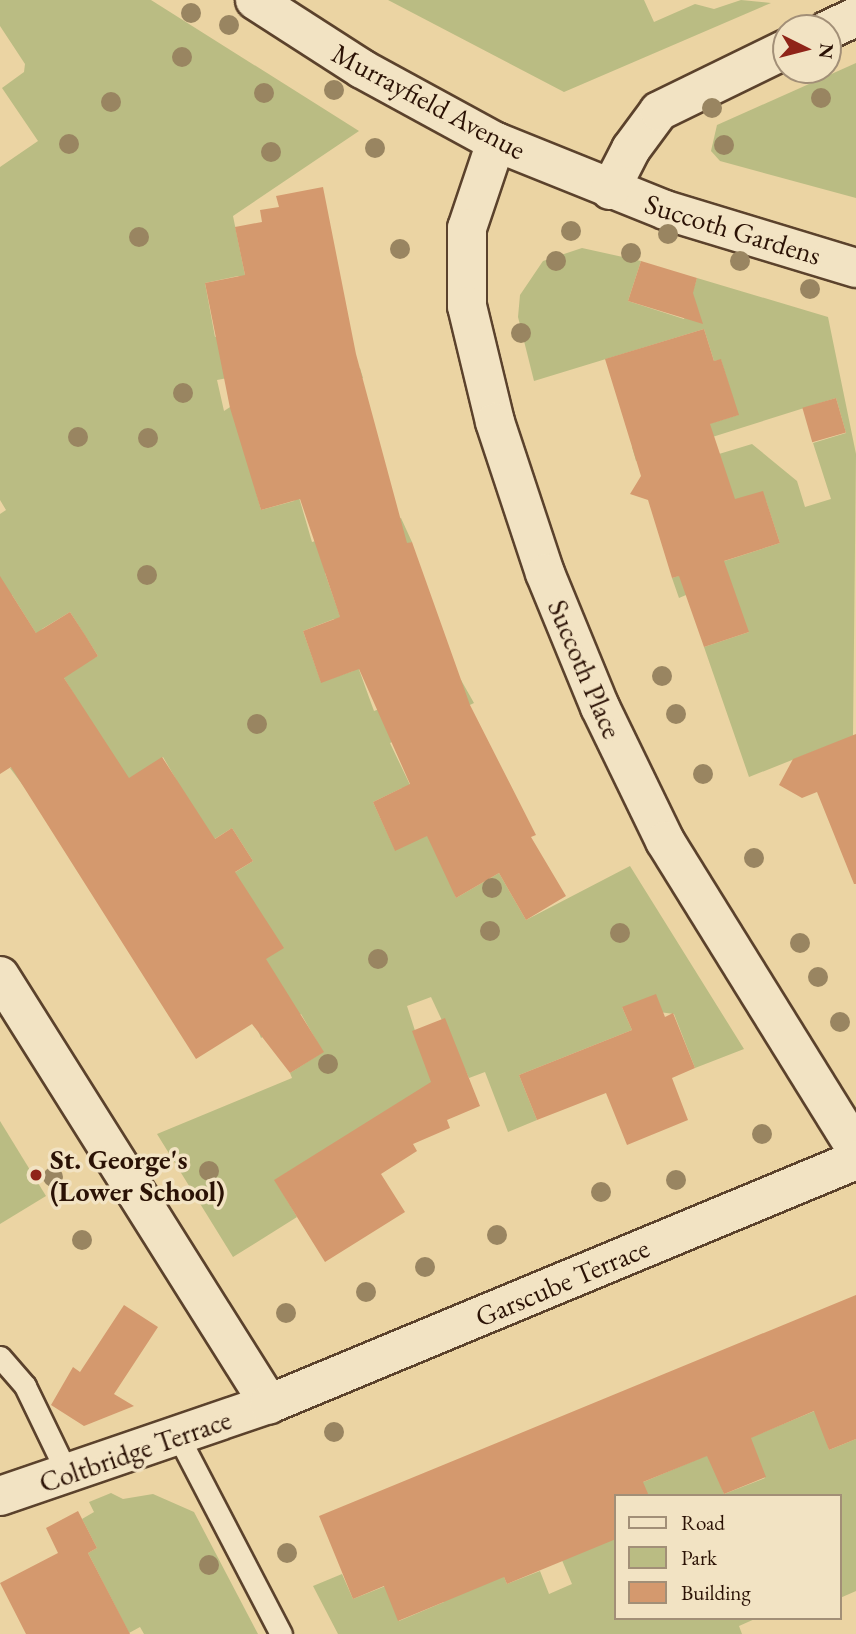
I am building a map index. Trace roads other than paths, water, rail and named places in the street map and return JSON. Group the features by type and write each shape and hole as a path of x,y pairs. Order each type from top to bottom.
{"street":[{"name":"Murrayfield Avenue","path":"255,0 362,69 496,142 610,190"},
{"path":"610,190 631,149 659,111 772,56"},
{"name":"Succoth Place","path":"496,142 467,228 467,306 495,422 545,573 600,707 665,841 856,1149"},
{"name":"Succoth Gardens","path":"610,190 856,268"},
{"path":"0,976 269,1404"},
{"name":"Garscube Terrace","path":"269,1404 856,1160"},
{"name":"Coltbridge Terrace","path":"0,1496 179,1438 269,1404"}],"lane":[{"path":"0,1357 25,1386 68,1475"},
{"path":"179,1438 281,1634"}],"place":[{"name":"St. George's (Lower School)","path":"36,1175"}]}
